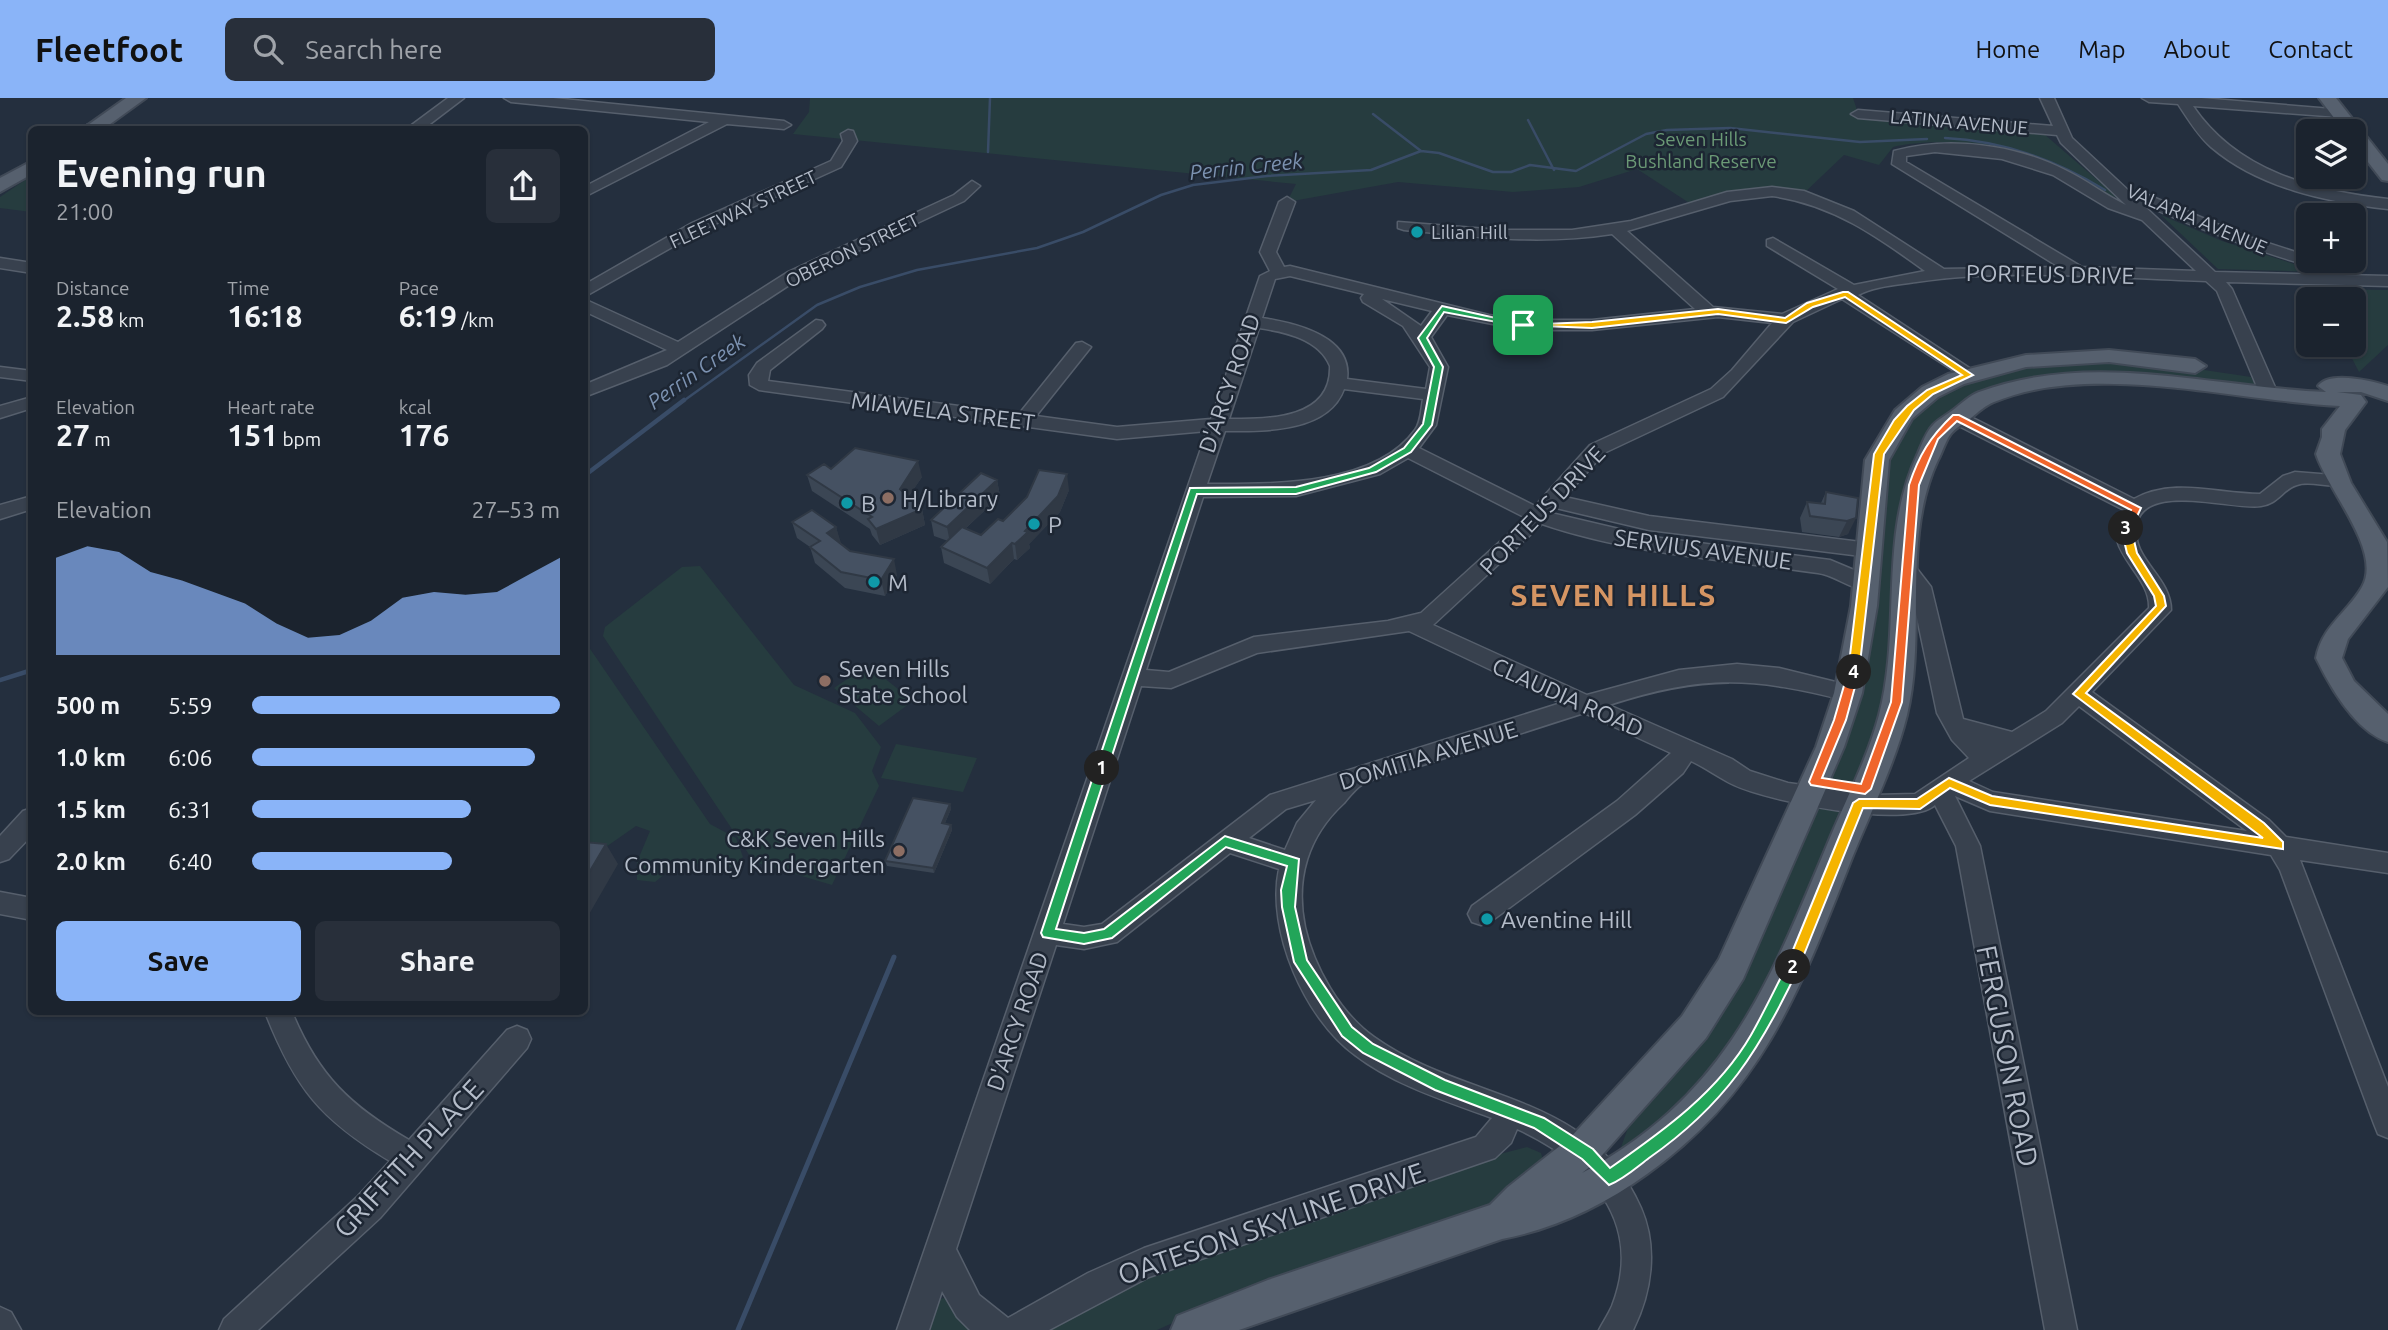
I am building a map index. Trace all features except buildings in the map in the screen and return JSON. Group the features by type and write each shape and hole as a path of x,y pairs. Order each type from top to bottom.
{"main road":[{"path":"96,126 138,98"},
{"path":"2327,98 2343,119"},
{"path":"2366,148 2388,176"},
{"path":"0,186 28,168"},
{"path":"1502,1220 1521,1200 1583,1150 1705,1013 1742,947 1812,789 1848,694 1866,583 1876,469 1882,447 1910,408 1930,392 1968,375 2026,361 2095,355 2148,359 2266,385 2300,396 2355,393 2384,397"},
{"path":"1191,1330 1268,1298 1502,1220 1538,1213 1609,1178 1669,1135 1717,1092 1749,1050 1784,988 1897,702 1911,507 1918,472 1934,438 1956,417 1973,404 2010,389 2061,379 2149,379 2266,385 2303,383 2384,397"},
{"path":"2355,393 2335,431 2328,454 2377,553 2380,573 2369,596 2334,639 2330,664 2344,688 2388,731"},
{"path":"2300,396 2335,431 2346,433 2384,397"}],"street":[{"path":"418,126 457,98"},
{"path":"511,98 783,125"},
{"name":"VALARIA AVENUE","path":"2047,98 2059,109 2060,131 2078,152 2126,193 2218,232 2302,260 2388,280"},
{"path":"2149,98 2339,113"},
{"path":"2183,101 2206,134 2252,166 2327,195 2388,204"},
{"name":"LATINA AVENUE","path":"1858,114 2060,131"},
{"path":"588,191 723,120"},
{"name":"FLEETWAY STREET","path":"588,290 698,226 836,164 850,141 848,134"},
{"path":"2079,272 1899,164 1899,154 1905,151 1947,148 2004,154 2057,171 2117,205 2150,218"},
{"path":"588,181 603,183"},
{"name":"OBERON STREET","path":"588,391 681,350 794,275 960,198 972,186"},
{"path":"1404,225 1508,236 1563,235 1615,229 1749,192 1787,194 1819,201 1850,215 1939,273"},
{"path":"2126,193 2227,293 2266,385"},
{"path":"1287,202 1268,252 1278,271 1523,325 1592,325 1708,312 1786,320"},
{"path":"1615,229 1708,312"},
{"path":"1773,243 1968,375"},
{"path":"0,263 28,267"},
{"name":"D'ARCY ROAD","path":"913,1330 1048,933 1250,322 1264,282 1268,275 1278,271"},
{"name":"PORTEUS DRIVE","path":"1132,677 1171,680 1254,645 1413,624 1442,609 1545,508 1586,458 1607,442 1718,393 1786,320 1803,309 1849,292 1939,273 2079,272 2388,280"},
{"path":"1193,491 1314,488 1373,470 1407,450 1427,425 1438,362 1422,338 1394,312 1349,285"},
{"path":"588,306 681,350"},
{"path":"1422,338 1442,309"},
{"path":"1250,322 1281,327 1325,346 1337,362 1336,383 1433,395"},
{"name":"MIAWELA STREET","path":"816,325 763,367 758,375 759,385 1117,433 1216,424 1275,425 1308,414 1331,399 1336,383"},
{"path":"1023,421 1030,407 1082,346"},
{"path":"0,372 28,376"},
{"path":"0,412 28,403"},
{"path":"1956,417 2136,508"},
{"path":"1407,450 1545,508"},
{"path":"1862,796 1920,804 1926,802 1943,786 2053,717 2078,694 2161,606 2159,596 2128,544 2126,527 2136,508 2154,499 2188,493 2262,500 2274,495 2295,478 2339,480"},
{"path":"0,512 28,503"},
{"name":"SERVIUS AVENUE","path":"1545,508 1869,550"},
{"name":"SERVIUS AVENUE","path":"1545,508 1574,528 1653,544 1837,568 1866,583"},
{"path":"1907,570 1921,587 1945,704 1955,726 1986,761"},
{"name":"CLAUDIA ROAD","path":"1413,624 1585,706 1724,766 1742,778 1772,788 1812,789 1862,796"},
{"name":"DOMITIA AVENUE","path":"1048,933 1084,938 1108,934 1278,802 1620,693 1675,679 1737,672 1766,674 1848,694"},
{"path":"2078,694 2260,827 2279,846 2291,867 2388,1124"},
{"path":"1955,726 2016,742"},
{"path":"1481,914 1626,808 1675,766 1686,750"},
{"path":"1354,778 1319,811 1305,833 1294,863 1288,890 1288,907 1301,962 1347,1031 1368,1049 1440,1085 1509,1109 1555,1132 1583,1150 1609,1178 1629,1214 1639,1243 1626,1313 1615,1330"},
{"path":"1943,786 1990,801 2388,863"},
{"name":"FERGUSON ROAD","path":"1943,786 1968,846 2061,1330"},
{"path":"0,852 28,822"},
{"path":"1225,841 1294,863"},
{"path":"0,903 28,908"},
{"path":"280,1015 290,1043 312,1082 353,1122 412,1158"},
{"name":"GRIFFITH PLACE","path":"235,1330 369,1207 517,1039"},
{"name":"OATESON SKYLINE DRIVE","path":"1018,1330 1144,1262 1485,1148 1502,1133 1509,1109"},
{"path":"941,1251 961,1298 977,1318 999,1330"},
{"path":"0,1323 5,1330"}],"green space":[{"name":"Seven Hills Bushland Reserve","path":"810,98 1853,98 1860,119 2044,134 2117,197 2103,193 2054,165 2018,152 1975,144 1931,142 1893,147 1879,165 1844,155 1802,195 1747,189 1694,206 1637,169 1579,187 1513,192 1398,182 1287,202 1296,184 793,134 809,112"},
{"path":"28,178 28,212 0,208 0,197"},
{"path":"2161,215 2222,241 2296,265 2296,271 2218,269"},
{"path":"2366,290 2388,290 2388,345 2359,372 2351,357 2366,357"},
{"path":"2124,358 2251,377 2257,388 2183,380 2028,381 1934,431 1895,680 1859,783 1831,778 1881,461 1899,427 1922,403 1946,388 1974,377 2036,365"},
{"path":"700,566 794,685 855,713 881,747 872,771 879,786 832,885 754,862 603,636 605,627 682,567"},
{"path":"588,646 710,824 736,838 743,857 732,867 680,862 655,882 637,880 637,862 650,831 636,826 603,849 588,845"},
{"path":"868,665 913,701 879,726 834,688"},
{"path":"896,744 977,758 963,792 881,778"},
{"path":"1811,802 1840,806 1843,813 1732,1066 1619,1153 1635,1108"},
{"path":"1527,1147 1541,1153 1544,1164 1494,1206 1219,1302 1157,1330 1032,1330 1120,1281 1485,1158"},
{"path":"951,1297 974,1330 928,1330 939,1299"}],"waterway":[{"path":"988,152 990,98"},
{"path":"1373,114 1421,151"},
{"path":"1528,120 1553,168"},
{"name":"Perrin Creek","path":"1553,168 1576,171 1646,134 1667,130 1730,128 1860,142 1927,139"},
{"path":"1945,138 1988,143 2028,154 2048,161 2105,190"},
{"name":"Perrin Creek","path":"682,402 817,305 860,287 917,270 1037,248 1083,232 1161,195 1193,185 1267,176 1371,170 1421,151"},
{"name":"Perrin Creek","path":"1421,151 1439,153 1493,172 1511,172 1530,165 1553,168"},
{"name":"Perrin Creek","path":"588,473 684,400"},
{"name":"Perrin Creek","path":"0,680 28,671"},
{"path":"738,1330 894,957"}],"place":[{"name":"Lilian Hill","path":"1417,232"},
{"name":"H/Library","path":"888,498"},
{"name":"B","path":"847,503"},
{"name":"P","path":"1034,524"},
{"name":"M","path":"874,582"},
{"name":"Seven Hills State School","path":"825,681"},
{"name":"C&K Seven Hills Community Kindergarten","path":"899,851"},
{"name":"Aventine Hill","path":"1487,919"}],"district":[{"name":"SEVEN HILLS","path":"1614,595"}],"route":[{"path":"1846,293 1962,370 1968,375 1930,392 1903,415 1879,454 1864,606 1853,677 1840,720 1815,782 1865,789 1888,733 1897,702 1914,485 1923,457 1934,438 1956,417 2136,508 2126,527 2128,544 2159,596 2160,610 2078,694 2260,827 2279,846 1990,801 1949,783 1920,804 1897,806 1859,803 1779,998 1739,1066 1717,1092 1669,1135 1609,1178 1587,1154 1539,1123 1419,1075 1368,1049 1347,1031 1301,962 1288,907 1288,890 1294,863 1225,841 1108,934 1084,938 1048,933 1193,491 1296,491 1373,470 1407,450 1427,425 1439,367 1422,338 1442,309 1523,325 1592,325 1718,312 1786,320 1810,305 1846,293"}]}
